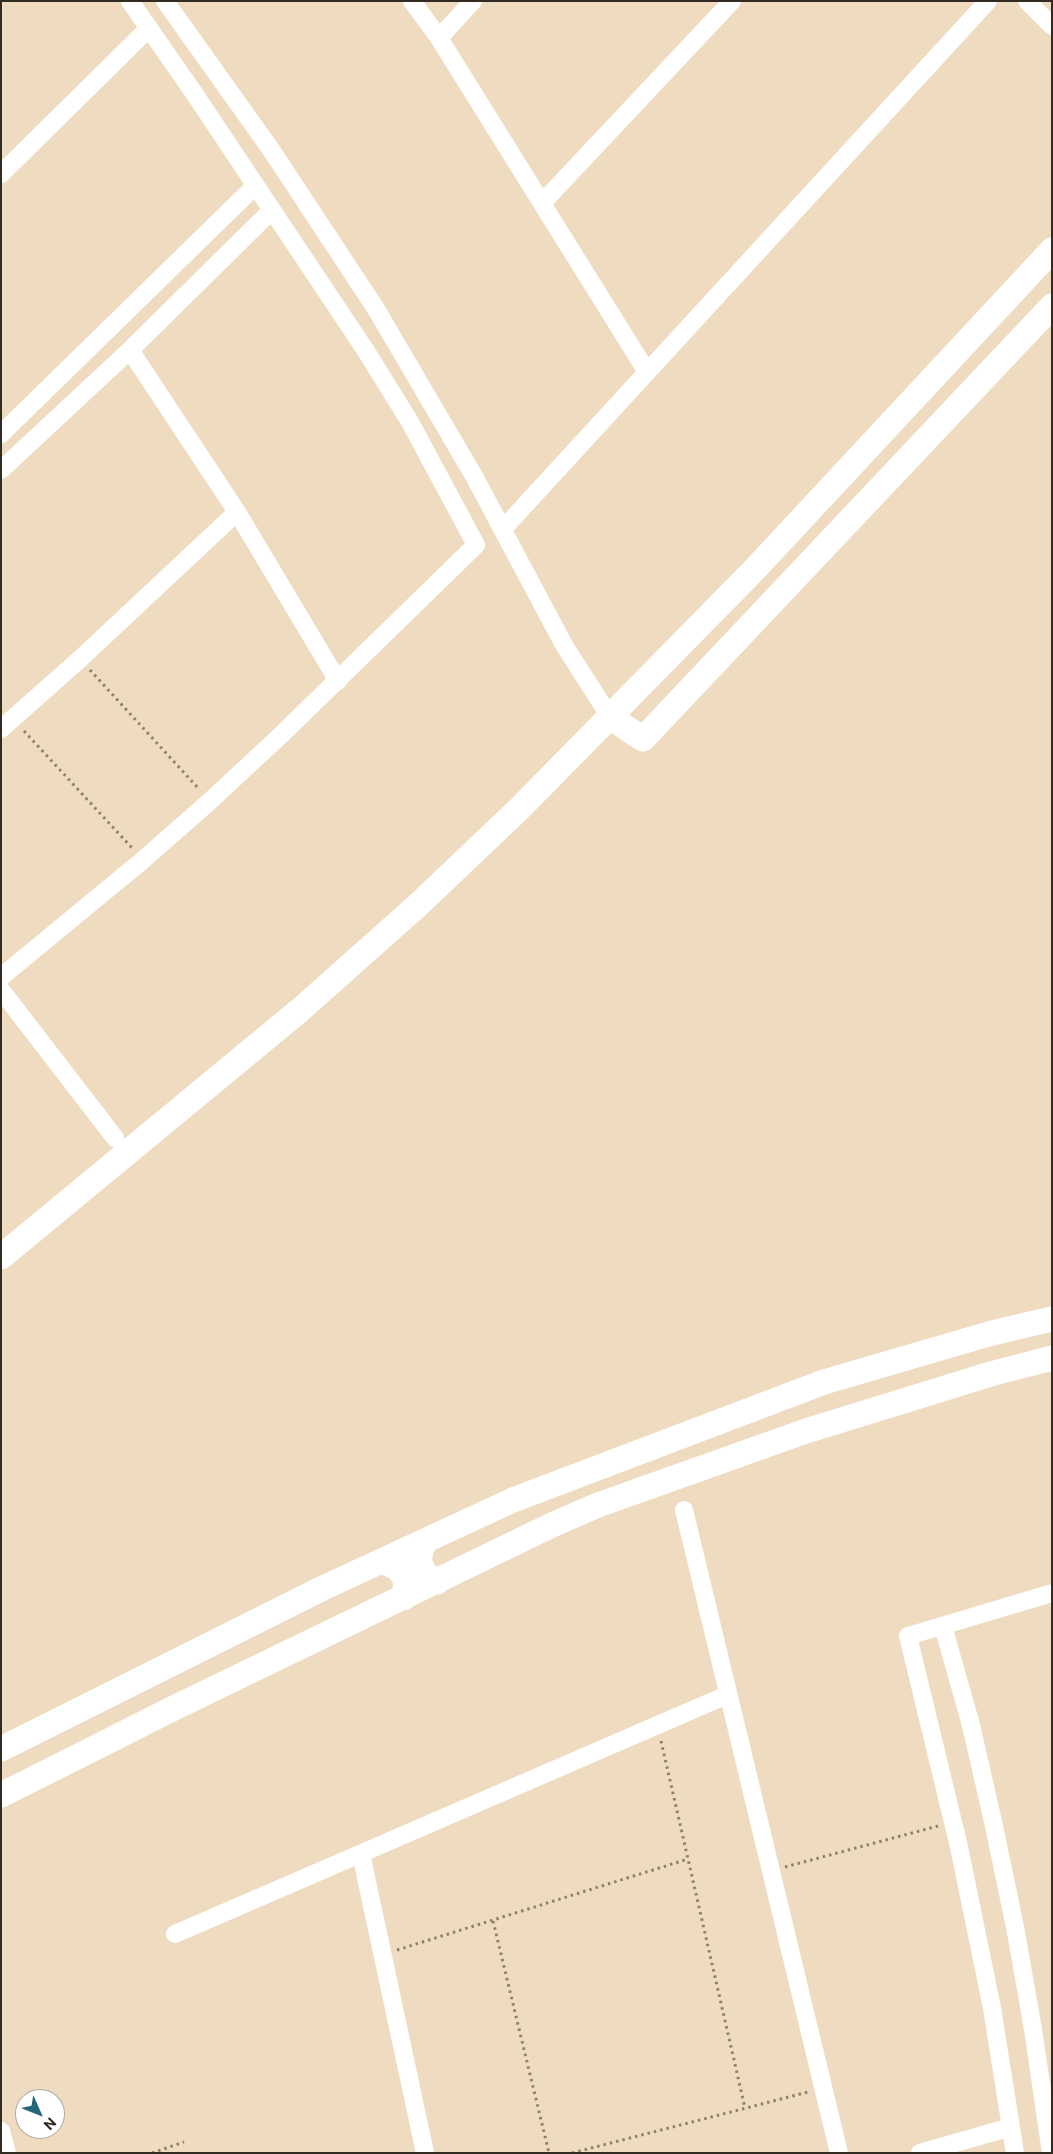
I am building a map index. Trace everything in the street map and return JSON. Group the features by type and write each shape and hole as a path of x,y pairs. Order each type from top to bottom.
{"street":[{"path":"1,977 143,860 210,801 338,681 476,545 410,422 366,350 130,1"},
{"path":"166,1 324,227 426,392 503,529 564,645 610,718 643,739 1052,306"},
{"path":"412,1 440,38 647,372"},
{"path":"440,38 473,1"},
{"path":"543,202 732,1"},
{"path":"503,529 988,1"},
{"path":"1027,1 1052,26"},
{"path":"4,167 149,28"},
{"path":"1,434 256,186"},
{"path":"1,470 130,350 271,211"},
{"path":"1,1257 300,1010 425,898 520,808 755,569 1052,250"},
{"path":"180,260 198,284"},
{"path":"130,350 237,512 338,681"},
{"path":"7,724 80,659 237,512"},
{"path":"1,990 115,1138"},
{"path":"1,1749 323,1588 513,1500 824,1382 992,1333 1052,1319"},
{"path":"1,1796 176,1707 552,1525 640,1490 876,1409 994,1372 1052,1358"},
{"path":"684,1510 727,1695 839,2153"},
{"path":"426,1540 422,1547 419,1561 425,1574 437,1582"},
{"path":"382,1562 397,1568 402,1574 406,1582 404,1598"},
{"path":"1014,2153 992,2008 953,1822 908,1636 1052,1593"},
{"path":"944,1626 973,1734 1010,1899 1050,2131 1050,2153"},
{"path":"175,1934 727,1695"},
{"path":"361,1854 425,2153"},
{"path":"920,2153 1010,2127"},
{"path":"1,2132 7,2153"}],"path":[{"path":"80,659 210,801"},
{"path":"7,724 143,860"},
{"path":"657,1726 745,2108"},
{"path":"770,1871 953,1822"},
{"path":"382,1955 688,1860"},
{"path":"493,1921 549,2153"},
{"path":"572,2153 823,2088"},
{"path":"152,2153 184,2142"}]}
